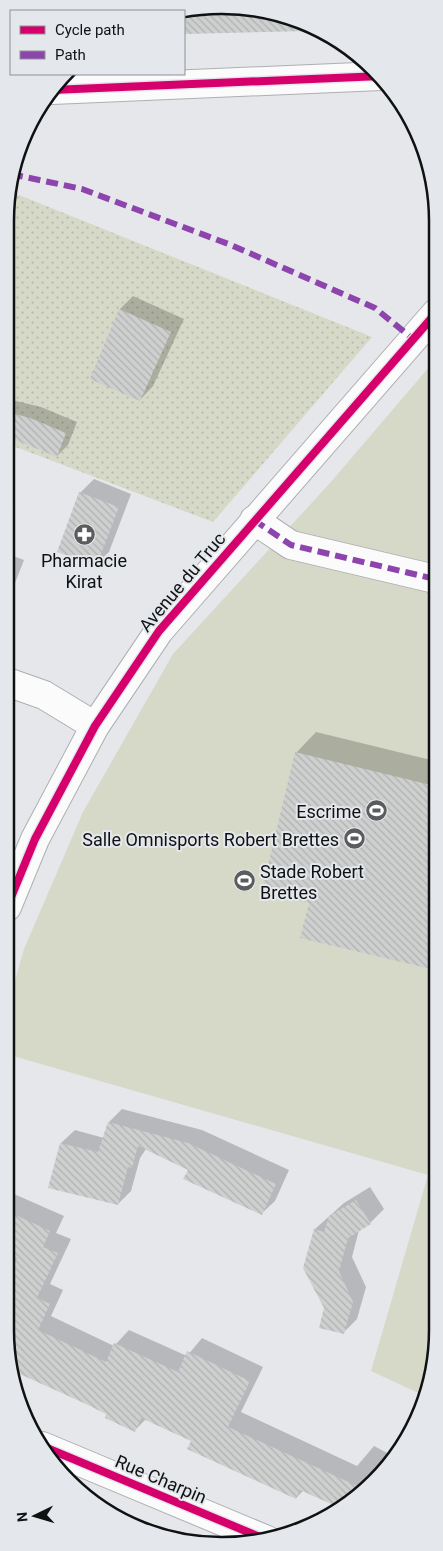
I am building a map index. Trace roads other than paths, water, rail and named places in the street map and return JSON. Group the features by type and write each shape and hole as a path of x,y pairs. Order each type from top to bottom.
{"street":[{"path":"61,90 369,76"},
{"name":"Avenue du Truc","path":"14,888 35,839 95,726 159,631 429,321"},
{"path":"254,520 291,546 429,579"},
{"path":"14,684 44,695 95,726"},
{"name":"Rue Charpin","path":"53,1451 253,1534"}],"place":[{"name":"Pharmacie Kirat","path":"84,535"},
{"name":"Escrime","path":"377,811"},
{"name":"Salle Omnisports Robert Brettes","path":"355,839"},
{"name":"Stade Robert Brettes","path":"244,881"}]}
